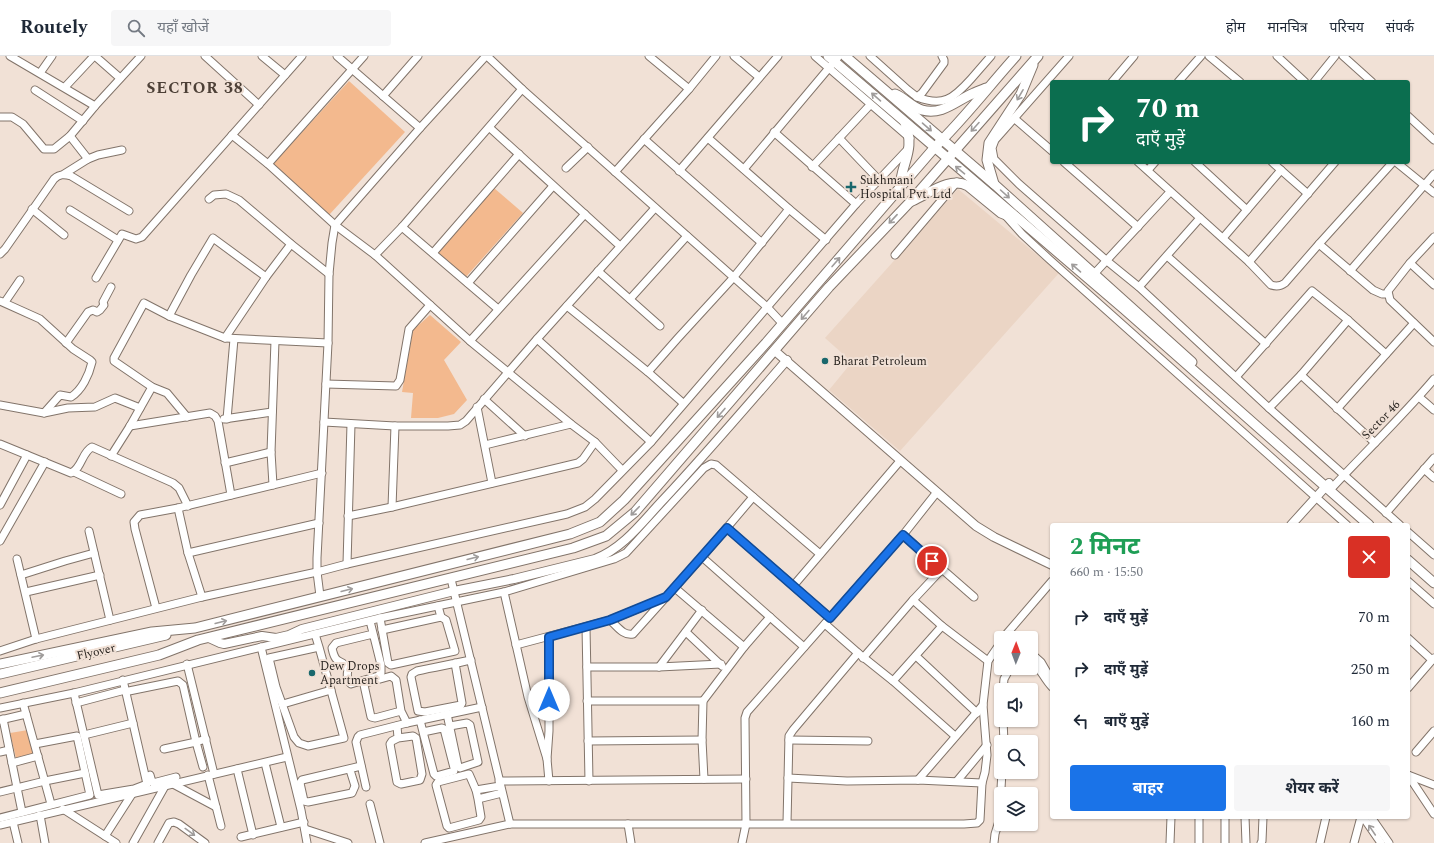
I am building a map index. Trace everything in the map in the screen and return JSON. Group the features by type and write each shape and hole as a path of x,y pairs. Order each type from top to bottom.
{"main road":[{"path":"845,56 994,184 1367,523"},
{"path":"0,664 152,632 195,628 570,534 600,522 624,500 695,422 810,292 934,147 964,117 987,88 1016,56"},
{"path":"0,693 159,655 198,640 573,548 606,536 635,512 829,287 909,202 1036,58"},
{"path":"994,184 986,160 989,143 1021,94 1036,58"},
{"path":"833,60 1022,221 1329,487 1374,523"},
{"path":"885,90 891,91 916,108 933,112 950,107 974,93 987,88"},
{"path":"900,188 900,178 909,143 906,123"},
{"path":"909,202 938,187 962,182 1005,216 1022,221"},
{"path":"820,280 829,287"},
{"path":"810,292 818,300"},
{"path":"695,422 705,431"},
{"path":"1410,555 1434,576"},
{"path":"1410,562 1434,583"},
{"name":"Flyover","path":"0,674 195,628"},
{"name":"Flyover","path":"0,687 198,640"}],"street":[{"path":"10,56 19,58 40,73 95,106"},
{"path":"40,73 52,56"},
{"path":"64,87 95,56 120,78"},
{"path":"0,117 12,117 23,124 44,149 54,149 70,136 95,106 141,56"},
{"path":"205,56 259,104"},
{"path":"262,56 285,76"},
{"path":"96,278 122,234 136,239 142,237 302,56"},
{"path":"337,56 420,128"},
{"path":"268,164 364,56"},
{"path":"383,96 418,56"},
{"path":"320,596 317,572 328,343 329,274 335,226 420,128 487,56 522,89 767,307 782,323"},
{"path":"649,56 688,90"},
{"path":"615,172 688,90 716,56"},
{"path":"734,56 759,77"},
{"path":"679,171 778,56"},
{"path":"0,651 36,639 156,608 575,512 585,507 595,499 651,442 683,403 856,204 879,180 909,143 870,104 833,60 815,56"},
{"path":"870,56 917,97 934,102 945,100 957,94 991,56"},
{"path":"917,97 922,93 944,63 942,56"},
{"path":"1069,56 995,140 992,148 994,159 1019,184 1107,261 1140,287 1269,408 1398,523"},
{"path":"1114,80 1134,56"},
{"path":"1180,80 1200,56"},
{"path":"1209,56 1238,80"},
{"path":"1277,56 1303,80"},
{"path":"1316,80 1335,56"},
{"path":"1343,56 1370,80"},
{"path":"744,169 833,60"},
{"path":"1231,80 1234,76"},
{"path":"965,86 974,93"},
{"path":"375,255 402,227 490,128 522,89"},
{"path":"34,90 83,121"},
{"path":"812,167 870,104"},
{"path":"1015,118 1050,148"},
{"path":"1410,118 1434,140"},
{"path":"490,128 620,246"},
{"path":"774,132 812,167 856,204"},
{"path":"232,135 268,164 335,226 375,255 470,341 595,442 622,470"},
{"path":"70,136 88,159"},
{"path":"708,138 826,240"},
{"path":"839,138 879,180"},
{"path":"644,140 762,243"},
{"path":"566,168 588,148"},
{"path":"0,254 54,179 88,159 98,155 122,150"},
{"path":"433,253 519,154"},
{"path":"1066,164 1138,227"},
{"path":"1140,164 1249,262 1271,285 1276,286 1282,286 1285,283 1391,164"},
{"path":"1148,170 1153,164"},
{"path":"1200,164 1247,210"},
{"path":"1274,164 1308,194"},
{"path":"1249,262 1308,194 1331,164"},
{"path":"1398,164 1434,193"},
{"path":"1223,238 1281,170"},
{"path":"64,174 79,181 129,212"},
{"path":"1350,271 1434,174"},
{"path":"895,255 957,182"},
{"path":"468,283 553,186"},
{"path":"1094,274 1170,192"},
{"path":"209,198 218,194 226,194 239,200 329,274"},
{"path":"324,422 395,426 460,425 466,421 537,339 655,208"},
{"path":"32,209 64,235"},
{"path":"648,372 734,278 789,209"},
{"path":"70,210 118,240"},
{"path":"470,341 585,214"},
{"path":"1005,216 1049,259 1115,316 1345,523"},
{"path":"1140,287 1200,218"},
{"path":"402,227 498,309"},
{"path":"630,299 687,236"},
{"path":"1434,237 1389,288 1388,294 1390,300 1434,342"},
{"path":"170,316 191,275 213,238 266,277"},
{"path":"224,338 266,277 291,244"},
{"path":"1319,244 1376,293 1388,294"},
{"path":"1167,256 1266,344"},
{"path":"1410,263 1434,285"},
{"path":"598,271 660,326"},
{"path":"20,280 2,302 40,319 66,343 92,362 81,389 71,397 60,395 44,413"},
{"path":"66,343 88,312 93,310 97,312 100,310 104,305 103,302 111,287"},
{"path":"1236,377 1312,292 1348,320 1386,354"},
{"path":"187,417 170,395 152,386 115,362 114,358 144,304 224,338 328,343"},
{"path":"326,384 396,386 400,380 409,329 430,305"},
{"path":"567,306 648,372 683,403"},
{"path":"1269,408 1301,375 1348,320"},
{"path":"1337,409 1414,323"},
{"path":"227,418 234,339"},
{"path":"537,339 651,442"},
{"path":"273,485 271,452 275,341"},
{"path":"775,351 900,461 984,532 1050,563"},
{"path":"0,708 74,692 260,647 302,629 454,591 514,579 596,559 613,551 621,544 695,466 787,360"},
{"path":"1301,375 1375,443"},
{"name":"Sector 46","path":"1329,487 1375,443 1434,379"},
{"path":"111,456 130,426 152,386"},
{"path":"1419,397 1434,410"},
{"path":"0,405 44,413 68,408 95,407 104,404 112,398 140,408"},
{"path":"484,399 525,436"},
{"path":"477,407 492,483"},
{"path":"218,421 227,418 272,412"},
{"path":"130,426 210,413 215,416 218,421 231,495"},
{"path":"347,564 351,424"},
{"path":"484,445 571,424"},
{"path":"392,507 395,426"},
{"path":"348,516 578,463 583,459 595,442"},
{"path":"0,444 69,473 74,472 121,494"},
{"path":"74,472 91,447 173,483 179,488 188,506"},
{"path":"225,463 271,452"},
{"path":"0,505 27,455"},
{"path":"1386,513 1434,458"},
{"path":"794,585 900,461"},
{"path":"0,542 45,462"},
{"path":"209,638 221,644 262,636 277,640 315,634 380,618 504,592 614,559 626,553 707,466 711,464 716,465 820,554"},
{"path":"1424,469 1434,478"},
{"path":"156,608 135,529 134,522 140,515 188,506 322,473"},
{"path":"1293,523 1316,498 1329,487"},
{"path":"742,843 746,824 745,715 903,535 937,492"},
{"path":"610,620 625,634 633,634 675,588 753,497"},
{"path":"178,508 188,553 202,597"},
{"path":"188,553 319,523"},
{"path":"727,528 830,618"},
{"path":"89,531 110,620"},
{"path":"1410,534 1434,555"},
{"path":"903,535 974,597"},
{"path":"21,575 94,553"},
{"path":"702,557 804,647"},
{"path":"17,559 36,639"},
{"path":"787,823 789,740 793,730 942,569"},
{"path":"26,592 100,575"},
{"path":"451,579 510,824"},
{"path":"1012,631 1050,583"},
{"path":"1410,583 1434,604"},
{"path":"675,588 744,647"},
{"path":"504,592 528,697 547,759"},
{"path":"516,645 610,620 666,597"},
{"path":"913,600 942,626 988,661"},
{"path":"380,618 388,663 391,665 454,652 456,650 446,620 442,618 438,606"},
{"path":"659,668 702,610"},
{"path":"704,779 702,740 703,701 744,647 770,617"},
{"path":"382,630 442,618"},
{"path":"370,621 381,665 381,673 378,676 351,684 348,682 347,677 348,668 343,662 337,661 332,648 336,643 373,634"},
{"path":"825,624 893,681 955,736"},
{"path":"893,681 942,626"},
{"path":"586,627 589,781"},
{"path":"686,632 728,670"},
{"path":"315,634 319,647 331,690 344,738 308,746 300,743 294,736 269,658 319,647"},
{"path":"549,637 549,731 547,759 549,781"},
{"path":"1410,640 1433,659 1410,686"},
{"path":"260,647 307,843"},
{"path":"425,843 510,824 977,823 980,820 982,783 987,766 987,745 983,705 988,661 994,652"},
{"path":"916,656 976,713"},
{"path":"1038,659 1042,662 1046,670 1045,680 1050,685"},
{"path":"455,663 463,700 461,705 425,712 418,711 411,678 412,674 417,671 455,663 471,660"},
{"path":"187,664 206,739 220,826"},
{"path":"586,667 659,668 721,664"},
{"path":"402,711 375,718 371,717 364,685 366,682 391,676 394,678 396,680 402,711 407,723"},
{"path":"74,692 98,795 134,788 148,784 133,723 125,680"},
{"path":"76,702 127,690 178,681 180,682 183,685 203,767"},
{"path":"127,690 152,782 211,775 287,757"},
{"path":"283,704 331,690"},
{"path":"587,701 703,701"},
{"path":"23,703 51,804"},
{"path":"918,780 983,705"},
{"path":"366,786 356,742 358,737 407,723 482,707"},
{"path":"22,812 1,720 26,714"},
{"path":"447,714 458,768 478,762 470,725 450,726"},
{"path":"420,720 423,732 434,774 436,776 454,771 444,730 442,728 423,732"},
{"path":"84,735 133,723"},
{"path":"397,726 398,738"},
{"path":"1416,752 1433,733"},
{"path":"0,818 90,795 77,736 35,744"},
{"path":"413,736 416,738 422,774 420,780 401,784 397,782 390,744 398,738 413,736"},
{"path":"164,749 206,739"},
{"path":"588,742 702,740"},
{"path":"789,740 868,741"},
{"path":"957,781 987,745"},
{"path":"0,752 9,750"},
{"path":"12,763 38,756"},
{"path":"265,763 281,827"},
{"path":"350,770 355,786 352,793 308,802 303,800 300,783 302,780 350,770 361,766"},
{"path":"237,769 253,835"},
{"path":"0,792 86,773"},
{"path":"469,774 478,799 481,817 479,820 449,828 436,785 438,782 469,774"},
{"path":"1410,776 1434,785"},
{"path":"788,778 957,781 982,783"},
{"path":"1410,778 1434,814"},
{"path":"476,790 500,783 549,781 746,779"},
{"path":"994,843 994,834 999,821 1002,779"},
{"path":"0,825 165,786 174,780"},
{"path":"174,780 216,807"},
{"path":"133,843 165,786"},
{"path":"478,799 502,793"},
{"path":"105,836 132,794"},
{"path":"370,804 380,843"},
{"path":"64,809 116,843"},
{"path":"40,815 45,843"},
{"path":"1170,843 1171,819"},
{"path":"1199,819 1199,843"},
{"path":"1225,819 1225,843"},
{"path":"1245,819 1246,843"},
{"path":"1261,843 1263,819"},
{"path":"1320,843 1326,819"},
{"path":"1354,843 1361,819"},
{"path":"1363,819 1381,843"},
{"path":"1372,819 1389,843"},
{"path":"13,822 18,843"},
{"path":"158,843 169,823 174,822 206,843"},
{"path":"628,824 630,843"},
{"path":"241,837 281,827 304,826 348,843"}],"shaded area":[{"path":"349,81 405,132 329,215 273,164"},
{"path":"494,188 523,213 465,278 436,253"},
{"path":"958,189 1059,273 900,451 829,390 852,362 825,338"},
{"path":"430,315 461,342 444,360 467,400 454,414 438,418 411,418 413,393 402,392 413,330"},
{"path":"28,730 33,755 16,758 10,733"}],"place":[{"name":"Sukhmani Hospital Pvt. Ltd","path":"851,187"},
{"name":"Bharat Petroleum","path":"825,361"},
{"name":"Dew Drops Apartment","path":"312,673"}],"district":[{"name":"SECTOR 38","path":"195,88"}],"route":[{"path":"549,700 549,637 610,620 666,597 727,528 830,618 903,535 932,561"}]}
